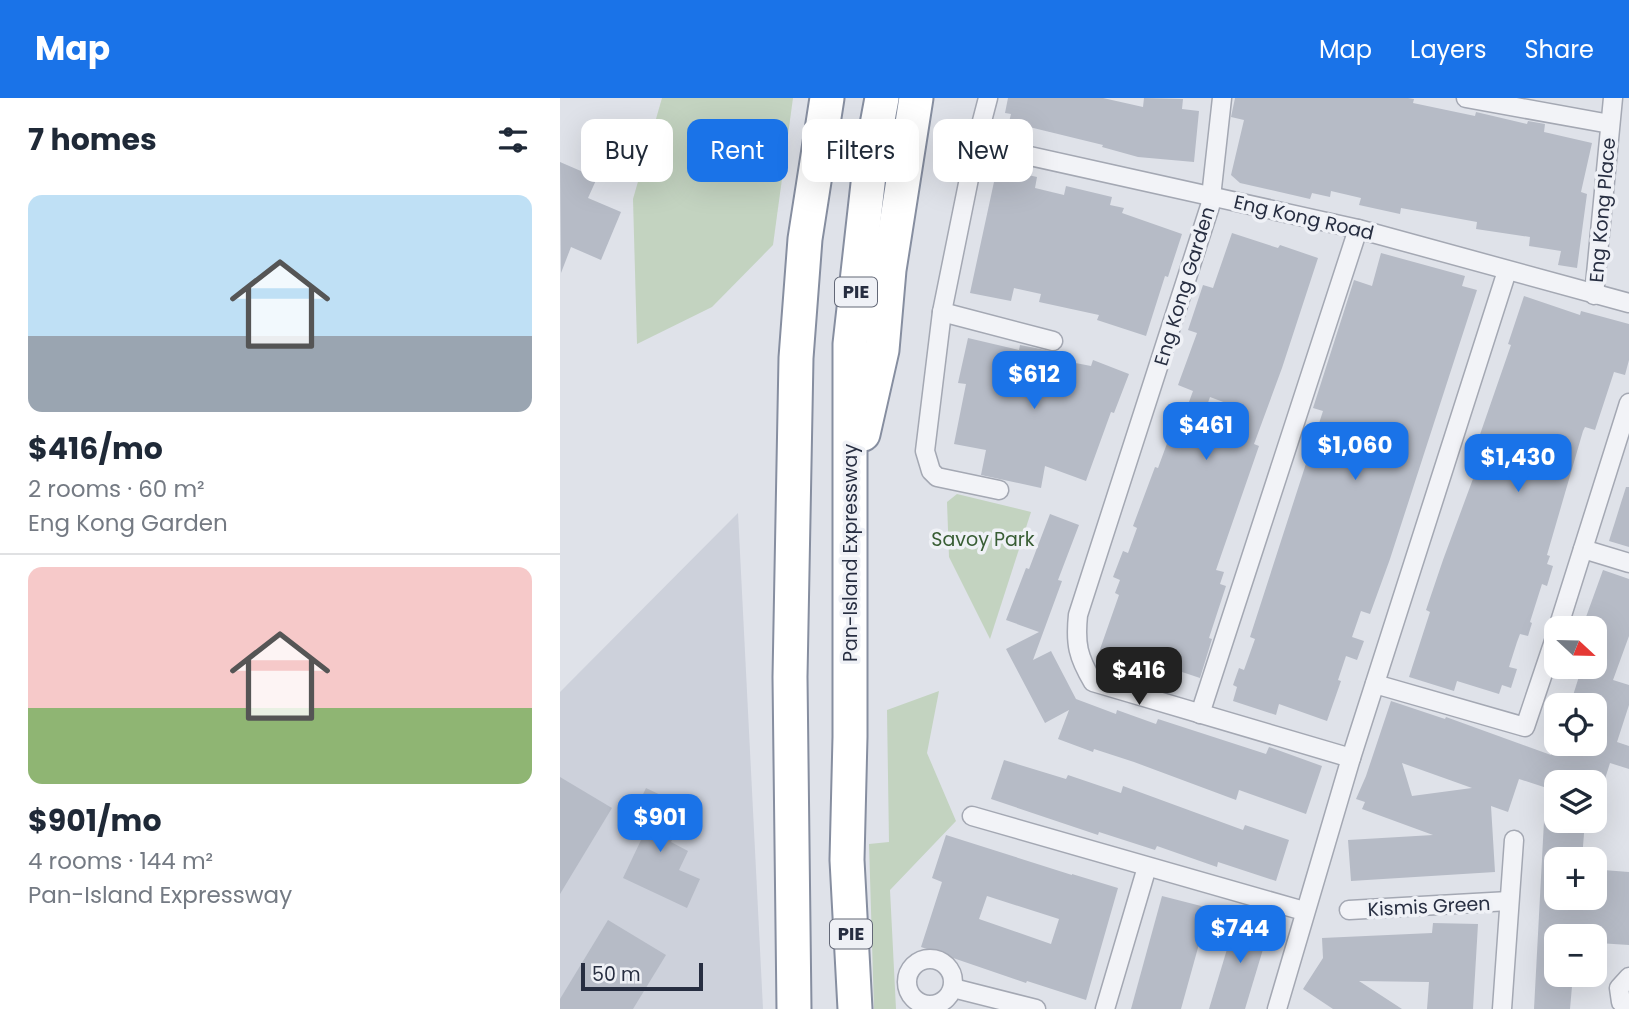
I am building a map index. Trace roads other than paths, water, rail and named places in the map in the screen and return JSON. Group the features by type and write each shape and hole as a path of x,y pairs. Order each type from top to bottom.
{"highway":[{"path":"794,1009 790,677 796,358 805,239 827,98"},
{"name":"Pan-Island Expressway","path":"855,1009 846,860 850,737 850,344 871,157 882,98"},
{"path":"850,488 882,350 891,257 916,98"}],"street":[{"path":"983,119 988,98"},
{"name":"Eng Kong Garden","path":"1222,98 1212,196 1078,615 1075,638 1082,664 1093,682 1350,758"},
{"name":"Eng Kong Place","path":"1466,98 1537,104 1610,124"},
{"name":"Eng Kong Place","path":"1594,295 1613,98"},
{"name":"Eng Kong Road","path":"1033,157 1358,229 1629,303"},
{"path":"968,182 942,312 925,451 931,471 937,477 999,490"},
{"path":"1200,714 1358,229"},
{"path":"1277,1009 1350,758 1507,271"},
{"path":"942,312 1053,341"},
{"path":"1562,616 1629,404"},
{"path":"1583,549 1629,563"},
{"path":"1374,684 1525,727 1544,671"},
{"path":"972,816 1304,911"},
{"name":"Kismis Green","path":"1502,1009 1514,840"},
{"path":"1105,1009 1147,867"},
{"name":"Kismis Green","path":"1349,910 1509,901"},
{"path":"1629,977 1619,988 1621,1002 1629,1006"},
{"path":"953,988 1036,1009"}],"park label":[{"name":"Savoy Park","path":"983,539"}]}
